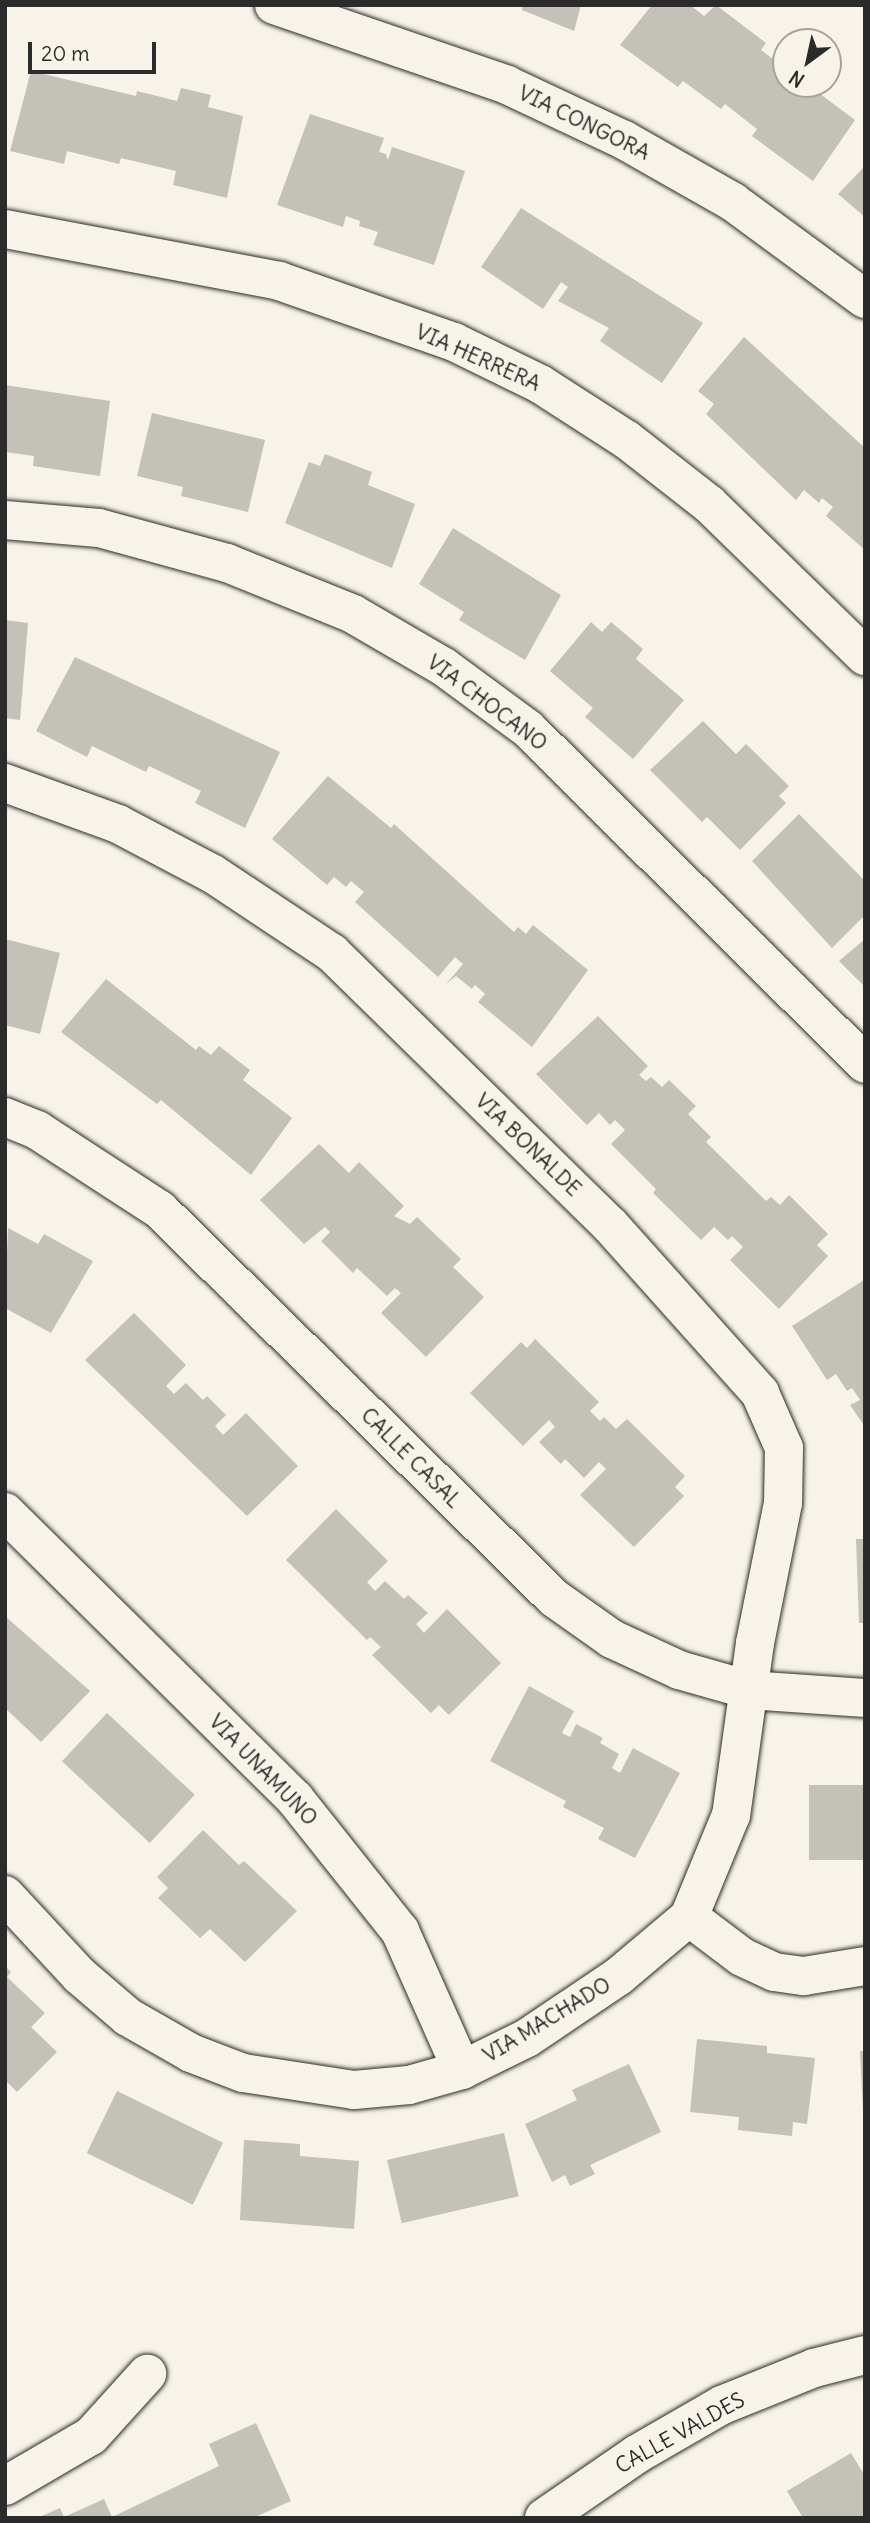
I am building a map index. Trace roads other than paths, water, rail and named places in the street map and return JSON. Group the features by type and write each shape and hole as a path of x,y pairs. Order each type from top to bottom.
{"street":[{"name":"VIA CONGORA","path":"274,5 507,85 624,140 733,202 865,299"},
{"name":"VIA HERRERA","path":"5,229 279,281 454,342 540,384 627,440 709,504 865,656"},
{"name":"VIA CHOCANO","path":"5,520 99,528 227,563 353,614 444,667 528,729 865,1064"},
{"name":"VIA BONALDE","path":"5,783 118,824 213,874 332,953 609,1224 760,1393 784,1448 783,1503 749,1690"},
{"name":"CALLE CASAL","path":"5,1117 37,1130 160,1210 554,1598 612,1639 679,1670 749,1690 865,1698"},
{"name":"VIA UNAMUNO","path":"5,1512 295,1799 400,1931 462,2070"},
{"name":"VIA MACHADO","path":"5,1895 79,1975 128,2017 191,2053 230,2068 298,2084 354,2090 409,2085 462,2070 527,2038 620,1976 688,1917 732,1815 749,1690"},
{"path":"688,1917 742,1956 774,1972 804,1976 865,1966"},
{"name":"CALLE VALDES","path":"544,2518 637,2454 722,2405 814,2368 865,2355"},
{"path":"5,2486 91,2436 147,2374"}]}
